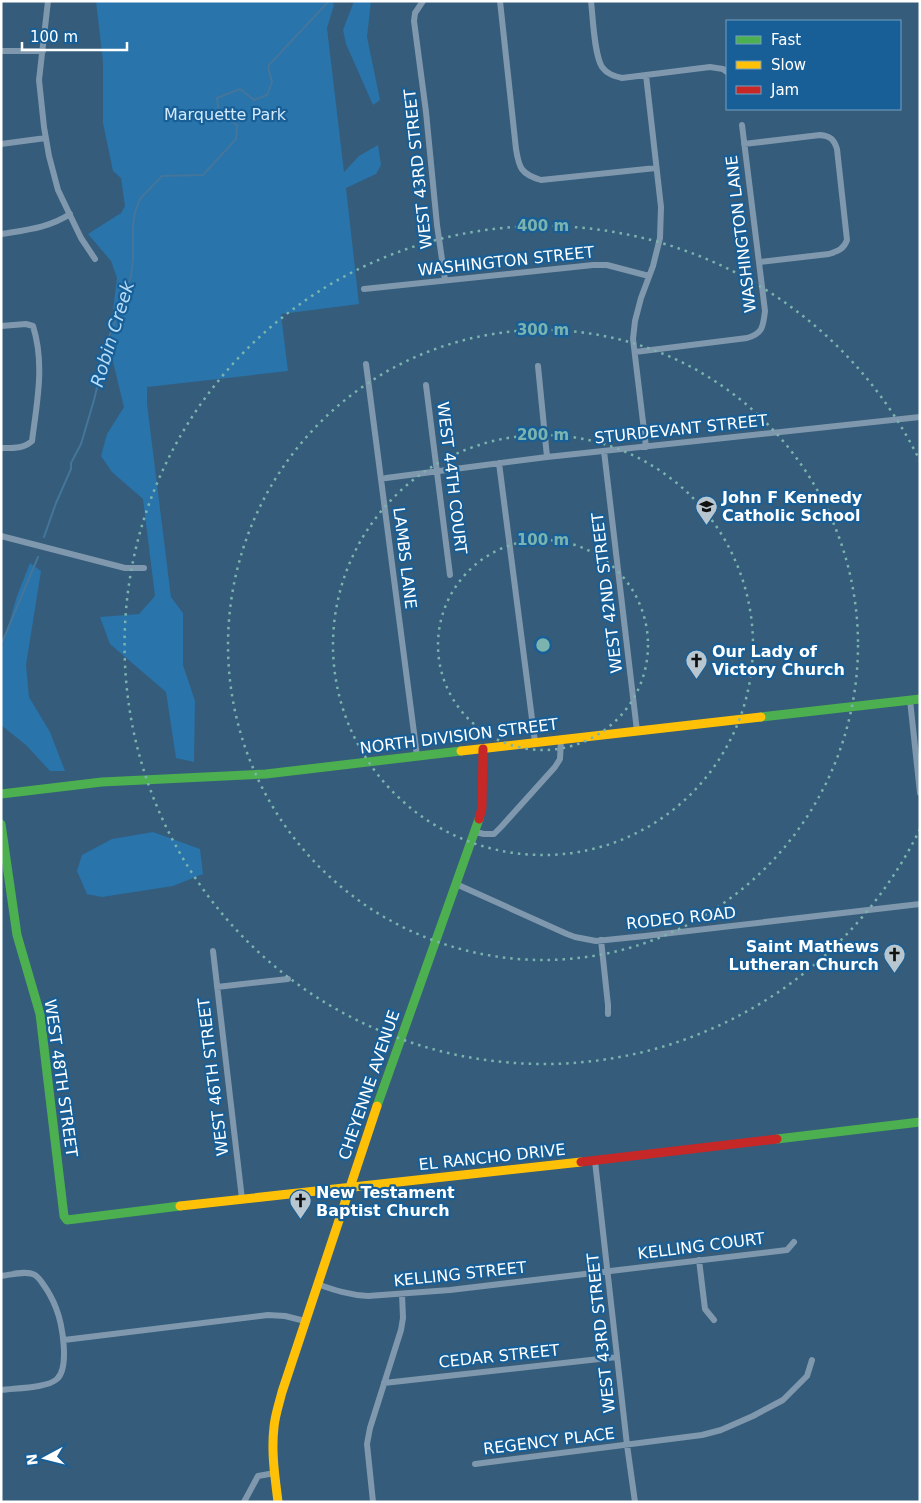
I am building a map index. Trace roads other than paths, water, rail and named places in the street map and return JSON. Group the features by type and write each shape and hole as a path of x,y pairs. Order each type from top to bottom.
{"street":[{"path":"48,1 39,80 49,156 58,190 81,238 95,259"},
{"name":"WEST 43RD STREET","path":"423,1 415,13 414,21 445,280"},
{"path":"500,1 519,166 525,173 541,180 656,168"},
{"path":"591,2 598,56 601,66 612,76 622,78 710,67 726,71"},
{"path":"1,51 42,51"},
{"path":"646,75 662,207 660,238 641,298 633,339 646,447"},
{"name":"WASHINGTON LANE","path":"635,352 747,338 756,335 763,327 765,311 742,126"},
{"path":"744,144 820,135 829,136 835,141 837,149 847,240 845,247 829,254 759,262"},
{"path":"1,144 46,138"},
{"path":"1,234 39,228 60,221 70,214"},
{"name":"WASHINGTON STREET","path":"364,289 593,265 607,265 649,276"},
{"path":"1,326 26,324 33,326 40,371 32,441 21,448 1,448"},
{"name":"LAMBS LANE","path":"366,364 417,756"},
{"path":"538,366 547,457"},
{"name":"WEST 44TH COURT","path":"426,385 450,575"},
{"name":"STURDEVANT STREET","path":"386,478 547,457 920,417"},
{"name":"WEST 42ND STREET","path":"604,451 637,731"},
{"path":"499,463 535,742"},
{"path":"1,536 124,568 144,568"},
{"path":"915,700 920,793"},
{"name":"NORTH DIVISION STREET","path":"1,794 102,782 266,774 915,700"},
{"path":"475,832 494,834 501,827 554,768 560,759 561,739"},
{"name":"CHEYENNE AVENUE","path":"275,1473 273,1461 275,1420 282,1392 391,1064 475,832 482,808 483,749"},
{"name":"WEST 48TH STREET","path":"1,824 17,934 40,1014 66,1220"},
{"name":"RODEO ROAD","path":"456,884 567,934 596,941 920,904"},
{"path":"601,940 608,1014"},
{"name":"WEST 46TH STREET","path":"213,951 242,1199"},
{"path":"218,987 288,979"},
{"name":"EL RANCHO DRIVE","path":"66,1220 595,1161 920,1122"},
{"name":"WEST 43RD STREET","path":"595,1161 635,1502"},
{"name":"KELLING COURT","path":"608,1272 787,1250 794,1242"},
{"path":"699,1260 705,1309 714,1320"},
{"name":"KELLING STREET","path":"317,1284 355,1296 368,1296 450,1290 608,1272"},
{"path":"1,1276 28,1273 36,1276 46,1288 56,1308 64,1340 64,1359 61,1374 57,1380 47,1384 1,1390"},
{"path":"373,1502 367,1444 370,1428 401,1330 403,1318 402,1294"},
{"path":"64,1340 268,1315 285,1316 305,1321"},
{"name":"CEDAR STREET","path":"384,1383 617,1357"},
{"name":"REGENCY PLACE","path":"475,1464 702,1435 721,1430 783,1400 807,1376 812,1360"},
{"path":"244,1502 258,1476 275,1473 278,1502"}],"waterway":[{"name":"Robin Creek","path":"44,537 71,469 71,463 81,444 109,337 131,276 133,226 135,212 140,199 162,176 203,175 236,139 237,125 219,113 217,98 240,89 254,100 267,95 272,82 268,66 329,1"},
{"name":"Robin Creek","path":"1,645 38,557"}],"place":[{"name":"John F Kennedy Catholic School","path":"706,525"},
{"name":"Our Lady of Victory Church","path":"696,679"},
{"name":"Saint Mathews Lutheran Church","path":"895,974"},
{"name":"New Testament Baptist Church","path":"300,1220"}],"park label":[{"name":"Marquette Park","path":"225,114"}]}
